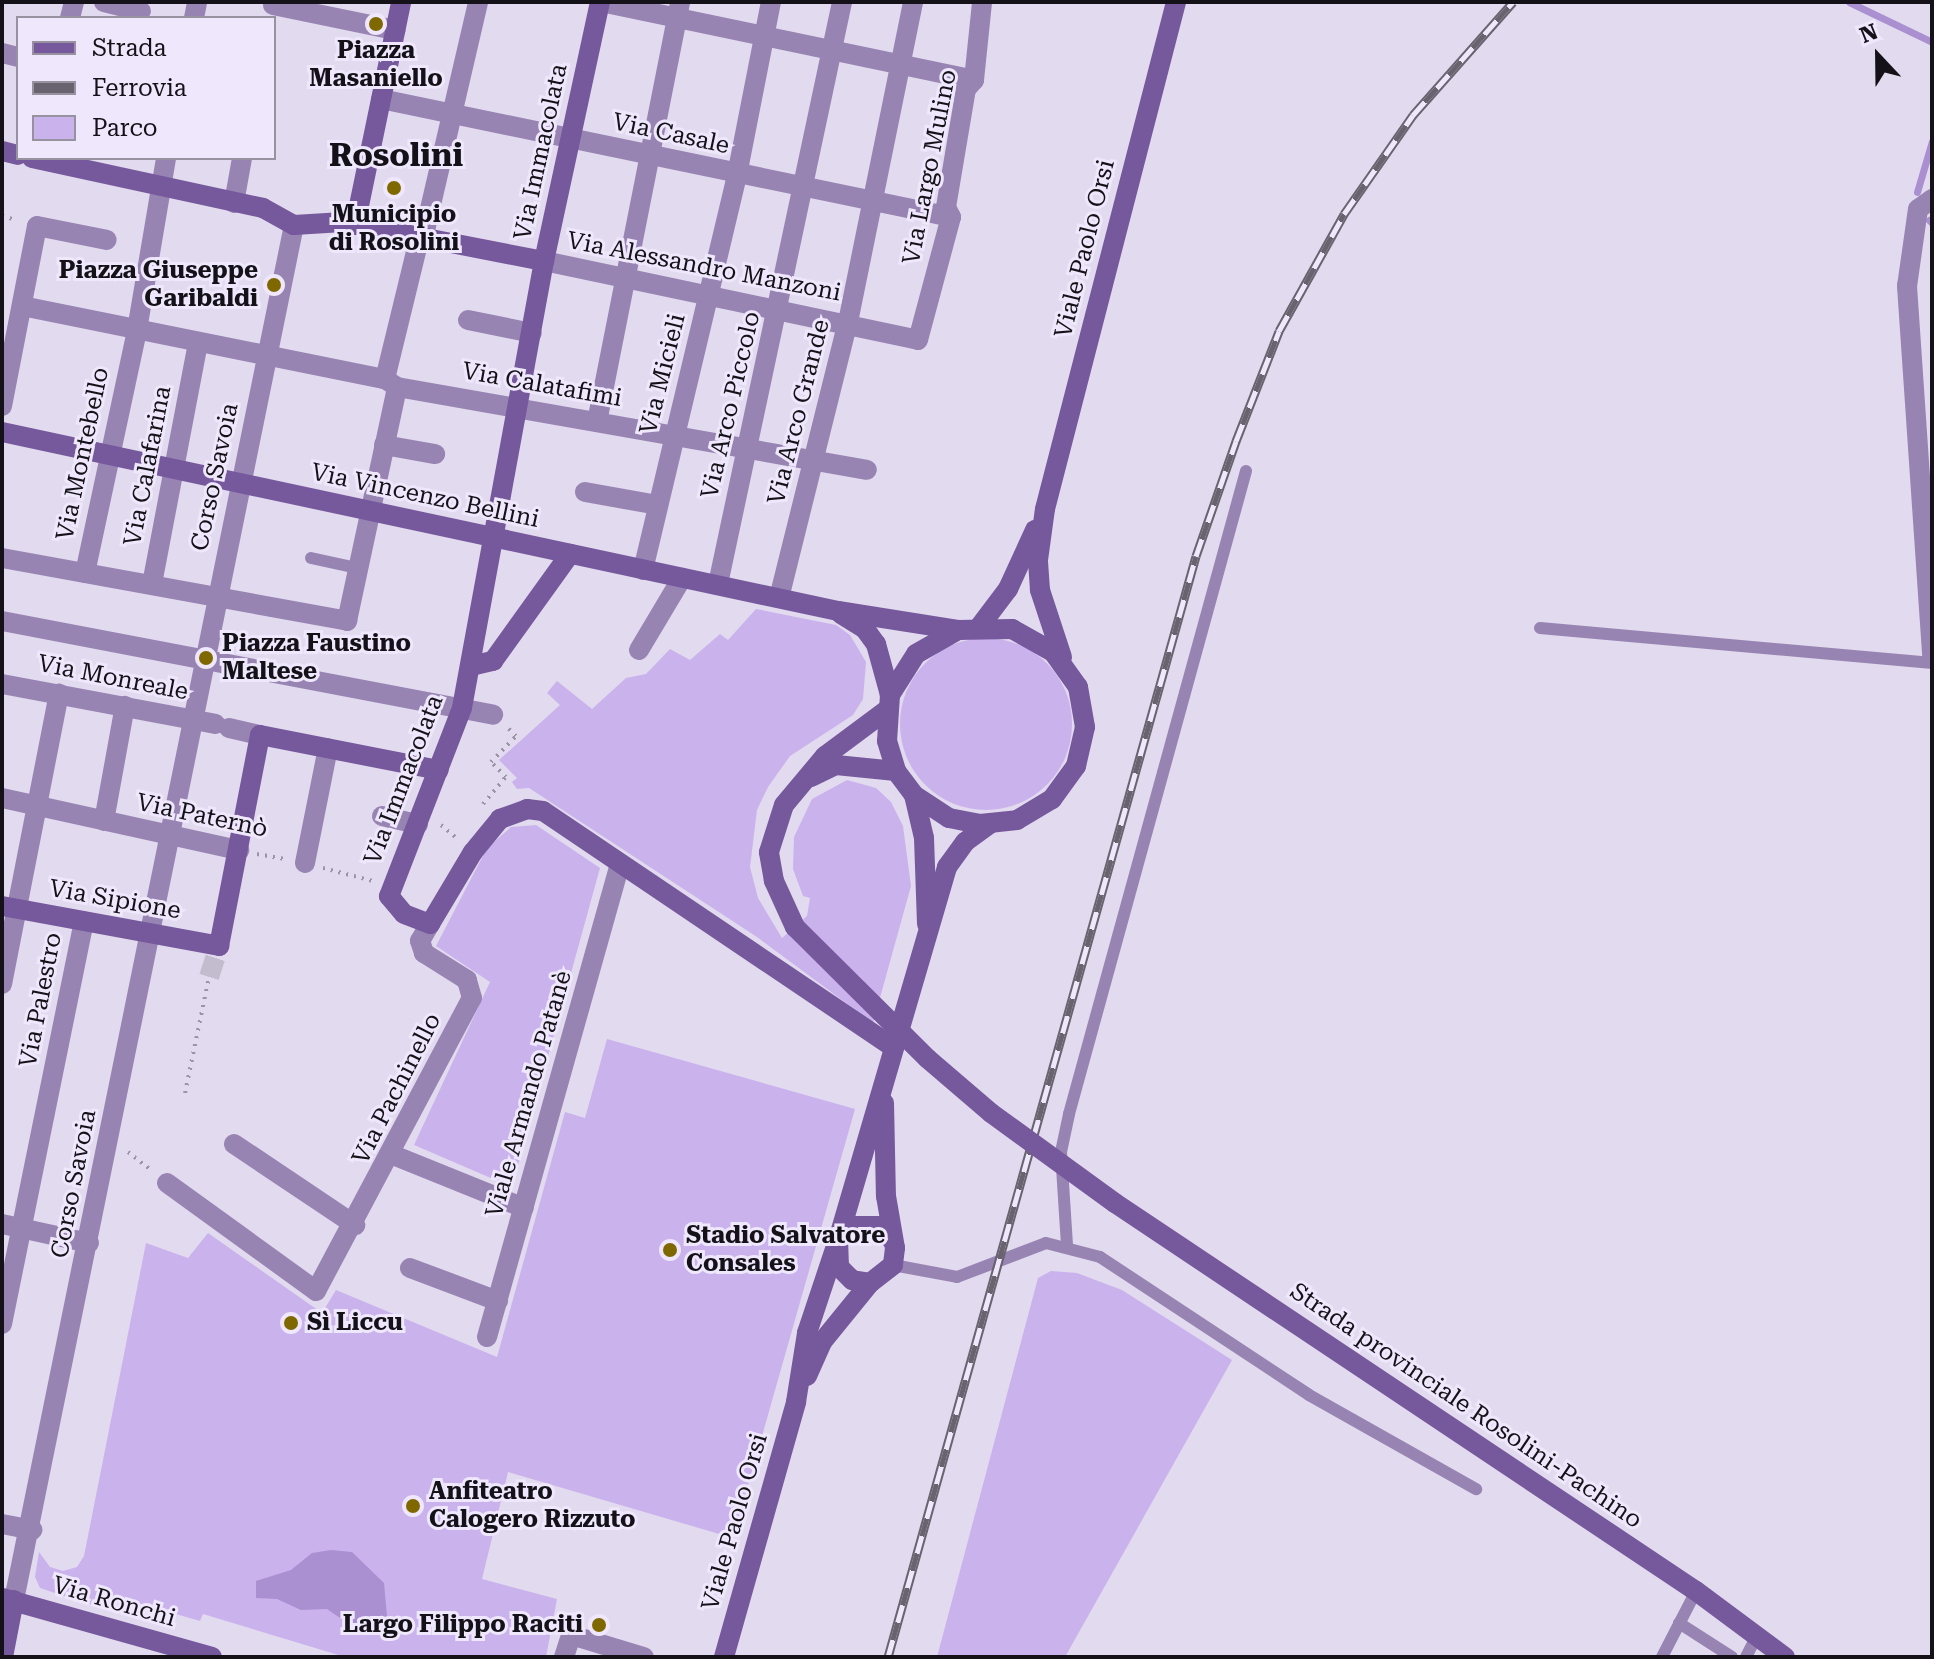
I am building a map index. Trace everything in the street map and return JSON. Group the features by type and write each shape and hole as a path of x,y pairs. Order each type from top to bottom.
{"main road":[{"path":"356,217 401,2"},
{"name":"Via Immacolata","path":"430,924 394,905 391,886 462,708 544,261 600,2"},
{"name":"Viale Paolo Orsi","path":"1045,509 1176,2"},
{"path":"48,160 160,175 235,195 294,225"},
{"name":"Via Alessandro Manzoni","path":"294,225 356,217 424,240 544,261"},
{"name":"Via Vincenzo Bellini","path":"2,432 838,611 958,630"},
{"path":"980,626 1008,589 1045,509"},
{"path":"796,1402 807,1333 837,1245 927,924 947,867 965,842 990,824 1041,808 1076,766 1085,714 1064,664 1040,590 1038,560 1045,509"},
{"path":"471,666 493,661 570,554"},
{"path":"838,611 865,629 876,644 889,702 887,741 896,771 914,795 949,818 990,824"},
{"path":"889,702 916,654 958,630 980,626 1027,635 1064,664"},
{"name":"Strada provinciale Rosolini-Pachino","path":"889,702 825,756 797,785 784,805 769,852 774,881 795,927 858,995 938,1068 1115,1203 1696,1591 1785,1657"},
{"path":"239,850 260,735"},
{"name":"Via Monreale","path":"260,735 439,770"},
{"path":"797,785 836,765 896,771"},
{"path":"914,795 924,838 927,924"},
{"path":"430,924 473,852 500,819 527,809 543,811 892,1046"},
{"name":"Via Sipione","path":"9,907 151,933 218,950 239,850"},
{"path":"796,1402 822,1342 870,1283 893,1265 883,1079"},
{"path":"837,1245 860,1223 879,1226 892,1240"},
{"path":"837,1245 844,1275 870,1283"},
{"name":"Viale Paolo Orsi","path":"724,1657 796,1402"},
{"name":"Corso Savoia","path":"3,1657 8,1599"},
{"name":"Via Ronchi","path":"8,1599 212,1657"}],"street":[{"path":"104,2 141,10"},
{"path":"2,558 347,621 384,445 391,383 478,2"},
{"path":"600,2 678,10 764,37 974,80"},
{"name":"Via Micieli","path":"643,570 737,175 771,2"},
{"name":"Via Arco Piccolo","path":"718,584 807,187 842,2"},
{"name":"Via Arco Grande","path":"779,598 875,202 913,2"},
{"name":"Via Largo Mulino","path":"918,340 951,217 946,207 964,104 974,80 982,2"},
{"path":"272,8 393,38"},
{"path":"597,422 678,10"},
{"name":"Via Casale","path":"381,99 647,158 951,217"},
{"path":"235,195 242,160"},
{"name":"Via Montebello","path":"85,573 160,175"},
{"path":"1932,199 1918,209 1907,286 1932,660"},
{"name":"Corso Savoia","path":"8,1599 32,1530 193,720 195,656 217,595 294,225"},
{"path":"2,406 37,226 107,240"},
{"name":"Via Alessandro Manzoni","path":"544,261 848,322 918,340"},
{"path":"22,306 129,334"},
{"path":"468,320 532,333"},
{"name":"Via Calatafimi","path":"129,334 197,350 747,446 867,470"},
{"name":"Via Calafarina","path":"152,584 197,350"},
{"path":"384,445 435,454"},
{"path":"585,492 658,505"},
{"path":"639,650 682,578"},
{"path":"2,621 493,715"},
{"name":"Via Monreale","path":"2,684 260,735"},
{"path":"2,984 9,907 37,806 59,694"},
{"path":"104,821 125,706"},
{"path":"305,863 328,748"},
{"name":"Via Paternò","path":"2,798 239,850"},
{"path":"382,816 421,817"},
{"name":"Viale Armando Patanè","path":"487,1337 620,864"},
{"name":"Via Palestro","path":"2,1324 12,1226 84,921"},
{"name":"Via Pachinello","path":"167,1183 316,1291 393,1155 472,998 467,980 424,953 420,941 430,924"},
{"path":"234,1144 355,1225"},
{"path":"393,1155 524,1208"},
{"path":"12,1226 89,1243"},
{"path":"410,1268 498,1301"},
{"path":"2,1524 32,1530"},
{"path":"564,1657 571,1635 644,1657"}],"lane":[{"path":"1067,1245 1061,1152 1069,1114 1246,471"},
{"path":"311,558 357,568"},
{"path":"1540,628 1932,660"},
{"path":"893,1265 957,1277 1026,1247 1067,1245 1100,1257 1309,1395 1476,1489"},
{"path":"1662,1657 1696,1591"},
{"path":"1679,1623 1732,1657"},
{"path":"1746,1657 1756,1637"}],"path":[{"path":"493,715 516,736 491,762 506,777 481,803 500,819"},
{"path":"421,817 473,852"},
{"name":"Via Paternò","path":"239,850 305,863 391,886"},
{"path":"185,1093 209,977"},
{"path":"110,1138 167,1183"}],"green space":[{"path":"756,609 836,625 850,635 866,662 863,699 853,715 790,756 768,787 757,810 750,867 758,898 782,938 807,916 810,898 803,896 793,869 794,837 812,799 847,780 876,788 891,802 903,826 911,886 873,1023 757,937 529,788 517,789 512,782 517,778 499,760 560,705 547,693 557,681 592,709 626,678 646,674 670,649 690,660 720,634 728,640"},
{"path":"986,638 1019,644 1047,663 1066,691 1072,724 1066,757 1047,785 1019,804 986,810 953,804 925,785 906,757 900,724 906,691 925,663 953,644"},
{"path":"536,825 600,868 512,1187 414,1145 490,982 436,946 487,848 511,827"},
{"path":"607,1039 855,1109 733,1538 508,1472 482,1579 557,1599 546,1657 345,1657 203,1614 200,1621 117,1597 94,1606 40,1588 35,1577 39,1552 50,1567 63,1571 77,1567 84,1556 146,1243 188,1258 208,1233 322,1313 336,1290 497,1357 565,1112 585,1118"},
{"path":"1051,1271 1077,1273 1122,1290 1232,1360 1065,1657 937,1657 1038,1278"}],"shaded area":[{"path":"331,1550 352,1552 384,1583 387,1616 374,1629 362,1633 327,1609 301,1610 277,1599 256,1598 256,1581 291,1570 312,1553"}],"waterway":[{"path":"1849,2 1932,42"},
{"path":"1917,192 1932,141"},
{"path":"1929,220 1932,223"}],"tunnel":[{"path":"209,977 216,955"}],"railway":[{"path":"888,1657 1196,556 1236,441 1279,331 1344,214 1413,115 1513,2"}],"place":[{"name":"Piazza Masaniello","path":"376,24"},
{"name":"Municipio di Rosolini","path":"394,188"},
{"name":"Piazza Giuseppe Garibaldi","path":"274,285"},
{"name":"Piazza Faustino Maltese","path":"206,658"},
{"name":"Stadio Salvatore Consales","path":"670,1250"},
{"name":"Sì Liccu","path":"291,1323"},
{"name":"Anfiteatro Calogero Rizzuto","path":"413,1506"},
{"name":"Largo Filippo Raciti","path":"599,1625"}],"district":[{"name":"Rosolini","path":"396,155"}]}
